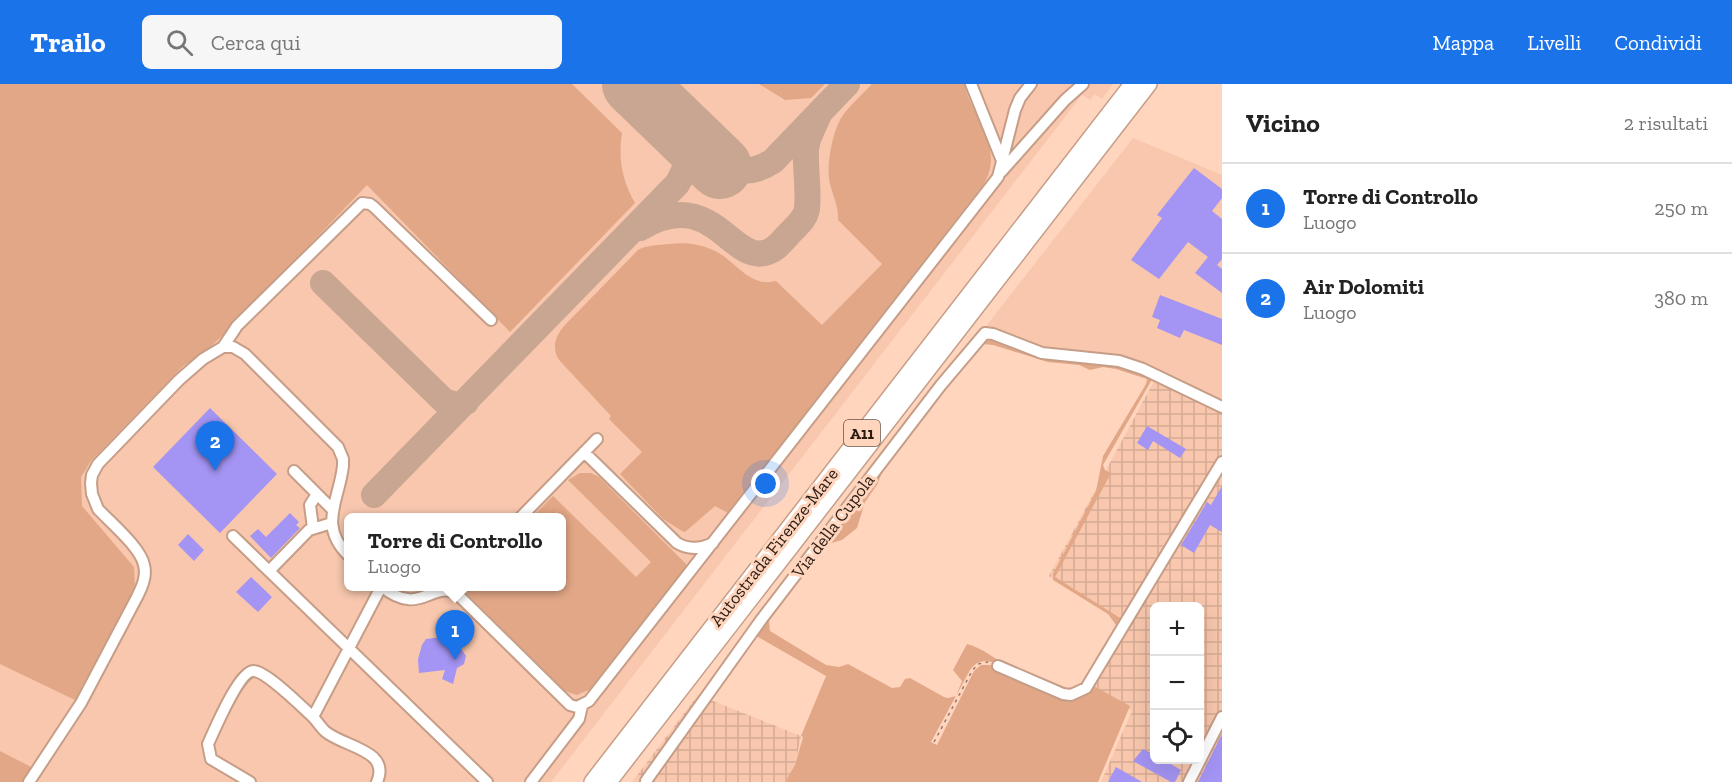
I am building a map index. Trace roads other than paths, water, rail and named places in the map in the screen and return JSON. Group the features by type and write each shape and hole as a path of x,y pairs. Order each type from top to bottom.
{"highway":[{"name":"Autostrada Firenze-Mare","path":"592,782 1132,84"},
{"name":"Autostrada Firenze-Mare","path":"609,782 1149,84"}],"street":[{"path":"970,84 1001,166"},
{"path":"1001,166 1016,106 1031,84"},
{"path":"531,782 579,719 582,706 599,691 716,541 1001,166 1083,84"},
{"path":"29,782 81,703 137,597 144,579 145,567 142,557 94,502 92,475 98,464 179,380 209,355 223,347 237,326 362,203 374,207 491,320"},
{"name":"Via della Cupola","path":"646,781 754,629 941,385 985,333 1042,353 1119,361 1143,369 1222,407"},
{"path":"223,347 233,347 242,351 336,443 343,466 332,509 332,523 338,543 344,550"},
{"path":"525,513 597,439"},
{"path":"584,452 677,543 686,547 698,548 716,541"},
{"path":"998,666 1064,694 1078,693 1086,688 1222,462"},
{"path":"294,471 332,509"},
{"path":"313,528 310,505 317,494"},
{"path":"269,571 305,533 313,528 332,523"},
{"path":"233,536 487,782"},
{"path":"314,717 379,591"},
{"path":"386,591 391,595 410,600 441,591"},
{"path":"453,591 570,705 582,706"},
{"path":"250,782 211,759 207,744 239,681 247,672 255,671 267,677 314,717 326,732 373,757 381,765 381,773 377,782"},
{"path":"1189,782 1222,717"}],"place":[{"name":"Air Dolomiti","path":"215,471"},
{"name":"Torre di Controllo","path":"455,660"}]}
